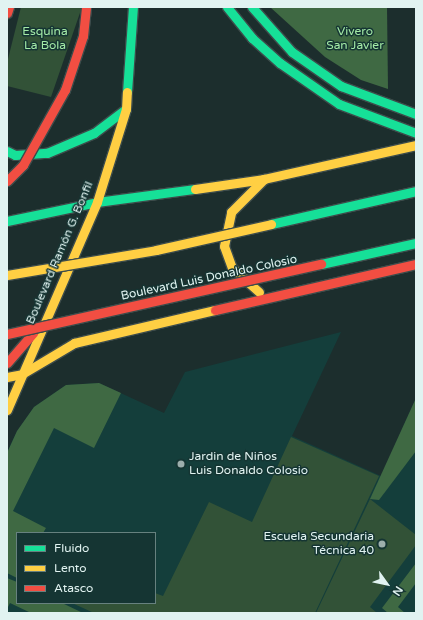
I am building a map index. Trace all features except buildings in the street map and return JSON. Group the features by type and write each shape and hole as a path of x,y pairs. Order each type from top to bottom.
{"main road":[{"path":"7,182 23,165 65,90 83,36 86,7"},
{"name":"Boulevard Ramón G. Bonfil","path":"7,410 97,202 126,109 133,7"},
{"path":"227,7 252,38 280,63 339,104 416,133"},
{"path":"252,7 292,52 341,86 416,114"},
{"path":"7,13 8,8"},
{"path":"7,151 16,155 47,153 94,133 126,109"},
{"path":"7,221 97,202 264,179 416,144"},
{"path":"264,179 231,212 224,246 232,268 264,297"},
{"path":"7,275 156,250 416,191"},
{"name":"Boulevard Luis Donaldo Colosio","path":"7,334 36,329 416,243"},
{"path":"7,377 22,374 74,344 264,297 416,264"},
{"path":"7,363 36,329"}],"shaded area":[{"name":"Jardin de Niños Luis Donaldo Colosio","path":"341,332 292,436 381,476 416,398 416,613 7,613 7,452 17,431 34,407 66,385 99,383 164,413 185,372"}],"green space":[{"name":"Esquina La Bola","path":"21,7 82,7 51,97 7,86 7,63"},
{"name":"Vivero San Javier","path":"270,7 387,7 388,89 361,80 325,57"},
{"path":"99,383 121,393 94,448 54,428 13,511 46,528 44,532 16,532 16,578 7,573 7,453 17,431 34,407 66,385"},
{"path":"416,398 416,451 379,500 370,499"},
{"path":"291,437 379,476 315,613 94,613 74,604 156,604 156,593 163,596 209,502 252,522"},
{"path":"370,499 416,535 416,545 370,607 377,613 316,613"},
{"path":"416,563 416,583 398,607 405,613 388,613 382,608"},
{"path":"7,578 16,582 16,604 64,604 83,613 31,613 10,603 7,609"}],"traffic: fast":[{"path":"127,92 133,7"},
{"path":"227,7 252,38 280,63 339,104 416,133"},
{"path":"252,7 292,52 341,86 416,114"},
{"path":"7,151 15,155 47,153 94,133 126,109"},
{"path":"7,221 97,202 195,189"},
{"path":"271,224 416,191"},
{"path":"321,264 416,243"}],"traffic: slow":[{"path":"7,410 97,202 126,109 127,92"},
{"path":"195,189 264,179 416,145"},
{"path":"259,292 232,268 224,246 231,212 264,179"},
{"path":"7,275 156,250 271,224"},
{"path":"7,377 22,374 74,343 215,310"}],"traffic: jam":[{"path":"7,13 9,7"},
{"path":"7,181 23,165 65,90 83,36 86,7"},
{"path":"7,334 321,264"},
{"path":"215,310 416,264"},
{"path":"7,363 33,333"}],"place":[{"name":"Jardin de Niños Luis Donaldo Colosio","path":"181,464"},
{"name":"Escuela Secundaria Técnica 40","path":"382,544"}]}
